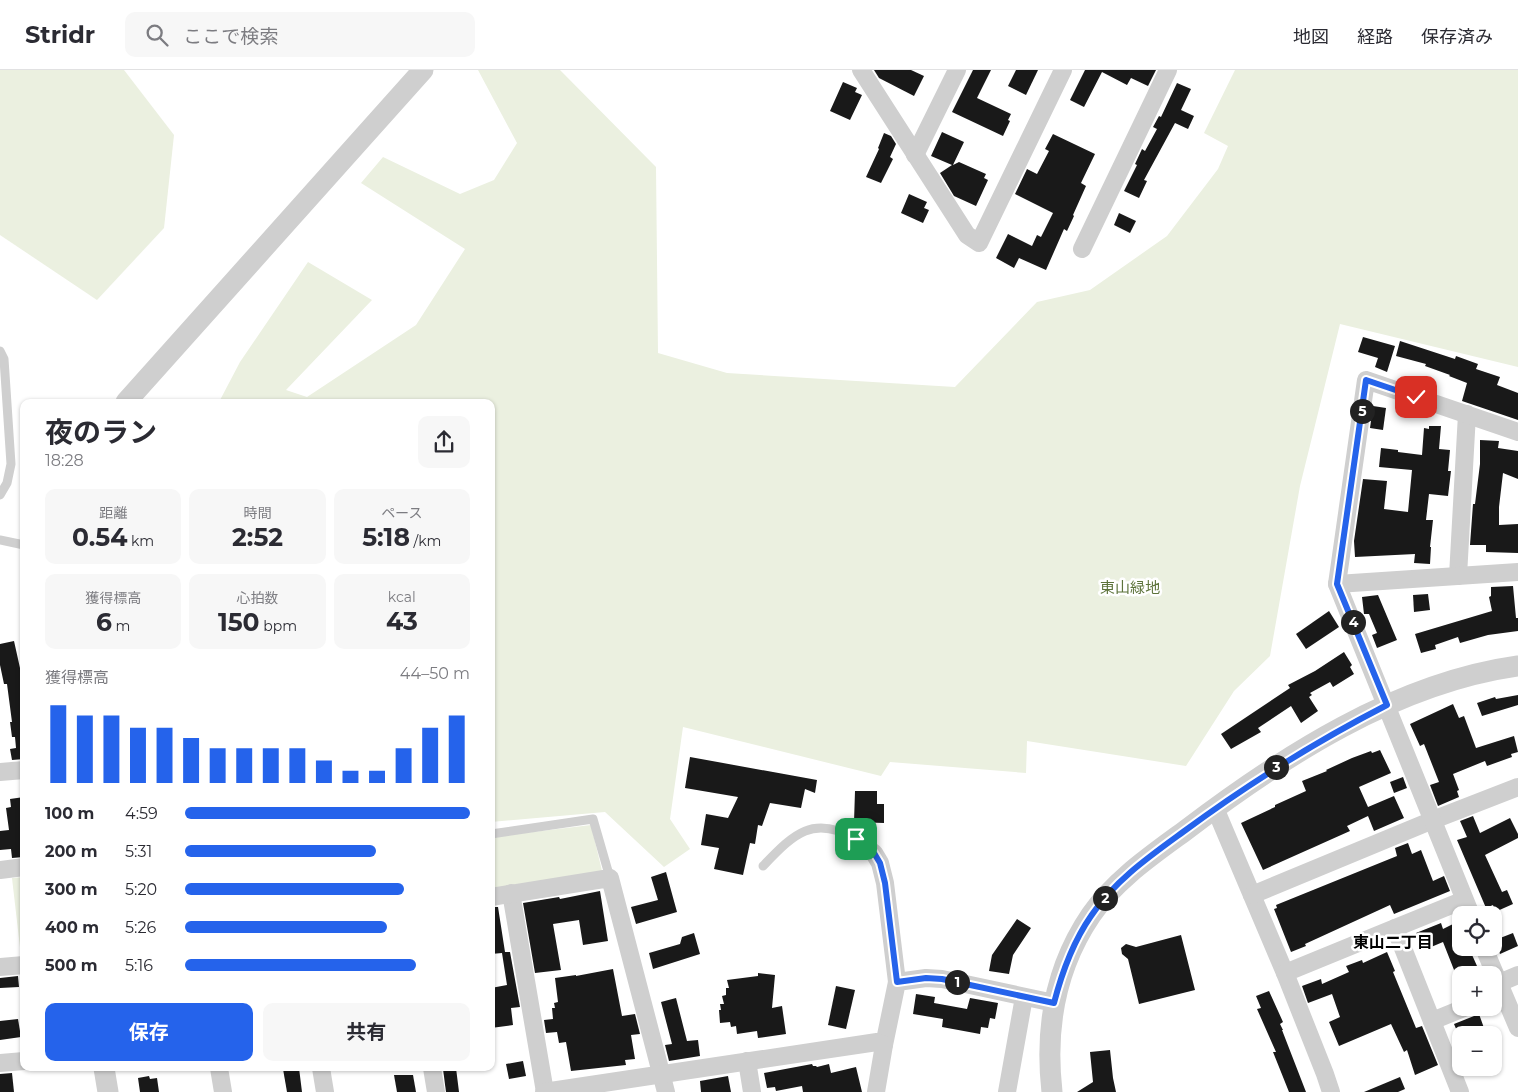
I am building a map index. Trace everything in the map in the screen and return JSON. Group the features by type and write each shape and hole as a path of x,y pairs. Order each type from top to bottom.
{"street":[{"path":"129,399 423,70"},
{"path":"861,70 967,235 979,243 1063,70"},
{"path":"915,154 958,70"},
{"path":"1082,249 1168,70"},
{"path":"1467,906 1337,584 1366,380 1518,432"},
{"path":"1458,576 1466,414"},
{"path":"1337,584 1518,572"},
{"path":"1052,1092 1049,1044 1054,1003 1059,984 1080,933 1100,903 1124,878 1154,853 1215,808 1280,764 1355,721 1420,691 1518,666"},
{"path":"0,772 20,770"},
{"path":"1252,894 1518,787"},
{"path":"1215,808 1285,973 1331,1092"},
{"path":"856,839 874,853 880,863 885,883 897,982 876,1092"},
{"path":"0,870 20,868"},
{"path":"495,896 610,878 666,1092"},
{"path":"511,894 545,1092 877,1042 884,1045"},
{"path":"1285,973 1395,928 1452,912"},
{"path":"1395,928 1460,1092"},
{"path":"0,967 20,965"},
{"path":"1502,987 1518,975"},
{"path":"897,982 926,978 942,979 1054,1003"},
{"path":"1006,1092 1024,997"},
{"path":"1502,998 1518,1028"},
{"path":"1432,1021 1452,1013"},
{"path":"0,1063 20,1061"},
{"path":"747,1061 752,1092"},
{"path":"104,1071 108,1092"},
{"path":"220,1071 223,1092"},
{"path":"322,1071 325,1092"},
{"path":"432,1071 436,1092"}],"lane":[{"path":"0,351 4,359 11,464 7,483 0,495"},
{"path":"0,540 20,543"},
{"path":"495,833 593,819 610,878"},
{"path":"763,866 788,840 807,829 824,828 845,833 856,839"}],"green space":[{"path":"0,70 124,70 174,135 164,228 97,300 0,235"},
{"name":"東山緑地","path":"478,70 560,70 656,167 658,353 727,373 955,387 1037,302 1090,290 1167,236 1218,169 1228,146 1204,133 1235,70 1518,70 1518,367 1340,324 1300,486 1270,656 1234,691 1186,766 1027,741 1026,773 890,762 881,776 683,727 670,819 690,849 664,867 605,812 495,822 495,399 221,399 240,362 308,262 372,300 286,390 307,397 416,325 465,249 361,183 383,157 460,194 494,180 517,143"},
{"path":"591,825 602,871 495,888 495,837"},
{"path":"20,877 20,947 12,878"}],"building":[{"path":"874,70 911,70 924,76 914,96 879,78"},
{"path":"973,70 991,70 977,98 1011,114 1003,136 952,112"},
{"path":"1016,70 1038,70 1026,95 1008,86"},
{"path":"1085,70 1156,70 1148,86 1131,78 1127,85 1102,72 1084,107 1070,100"},
{"path":"843,82 857,88 855,92 862,95 850,120 830,111"},
{"path":"1177,83 1191,89 1181,110 1194,116 1188,129 1175,123 1144,180 1147,181 1139,198 1124,191 1137,165 1135,164 1142,149 1145,151 1157,129 1153,127 1159,116 1161,117"},
{"path":"942,132 964,142 953,165 959,162 986,174 984,178 988,180 976,206 954,196 940,173 952,165 931,156"},
{"path":"884,133 891,136 896,144 890,157 893,159 881,183 866,177"},
{"path":"1053,134 1095,154 1081,183 1086,186 1067,231 1064,229 1046,270 1019,258 1014,268 996,258 1008,234 1032,246 1037,235 1041,237 1053,213 1015,194 1027,169 1037,174 1049,151 1045,149"},
{"path":"909,194 927,202 924,208 929,210 923,223 901,213"},
{"path":"1119,213 1136,221 1130,233 1114,225"},
{"path":"1363,337 1395,346 1387,372 1375,367 1378,358 1358,352"},
{"path":"1400,341 1455,359 1456,356 1478,364 1476,369 1500,377 1497,385 1518,393 1518,420 1462,401 1467,383 1425,366 1426,364 1396,356"},
{"path":"1373,406 1386,408 1383,430 1370,428"},
{"path":"1429,426 1441,426 1439,449 1450,450 1448,471 1451,471 1448,496 1429,494 1426,520 1433,520 1430,564 1414,563 1415,554 1355,557 1354,541 1363,479 1387,481 1384,509 1408,512 1412,470 1379,467 1381,448 1422,455 1424,428 1429,429"},
{"path":"1480,440 1499,441 1498,448 1518,451 1518,479 1503,473 1499,525 1518,524 1518,553 1486,552 1486,545 1470,545 1473,504 1475,504 1480,464"},
{"path":"1513,586 1518,631 1488,635 1460,643 1458,637 1435,645 1436,649 1421,653 1415,634 1492,611 1489,597 1491,596 1491,587"},
{"path":"1428,594 1430,610 1414,612 1413,595"},
{"path":"1378,595 1397,640 1377,648 1372,635 1377,633 1369,614 1364,614 1362,597"},
{"path":"1329,611 1339,627 1306,649 1296,634"},
{"path":"14,641 20,668 20,759 12,760 10,749 16,748 15,737 12,737 7,684 4,684 0,665 0,644"},
{"path":"1344,652 1352,665 1350,667 1354,674 1333,687 1330,682 1310,693 1312,695 1309,697 1318,711 1301,723 1291,706 1258,728 1261,732 1231,749 1221,734 1290,688 1288,685 1315,671"},
{"path":"1518,695 1518,705 1482,716 1477,703 1495,697 1496,699"},
{"path":"1453,704 1459,718 1464,716 1476,748 1514,736 1518,752 1511,754 1512,757 1487,766 1485,761 1453,774 1459,790 1457,791 1459,797 1438,806 1430,785 1439,782 1424,744 1420,746 1410,724"},
{"path":"1380,750 1391,773 1359,787 1368,807 1394,796 1404,818 1374,831 1368,816 1347,826 1350,831 1263,870 1241,823 1306,791 1302,781 1352,758 1371,751 1372,753"},
{"path":"690,757 817,780 815,793 805,789 801,808 770,803 762,826 758,825 755,844 750,843 743,875 714,869 719,848 701,845 706,814 728,818 738,797 685,788"},
{"path":"1403,777 1407,788 1394,793 1390,782"},
{"path":"855,791 877,791 877,804 884,804 884,823 854,822"},
{"path":"20,798 20,857 12,858 11,849 0,850 0,831 9,830 6,808 11,807 10,799"},
{"path":"1473,816 1480,833 1510,818 1518,838 1485,855 1502,892 1507,890 1513,904 1502,909 1502,906 1485,906 1457,840 1467,837 1460,821"},
{"path":"1408,843 1412,854 1421,850 1433,881 1444,876 1450,891 1394,914 1390,905 1291,952 1274,909 1277,908 1276,905 1397,856 1395,848"},
{"path":"666,872 677,912 636,924 631,907 658,900 651,877"},
{"path":"600,891 608,941 583,945 579,920 553,924 561,970 535,973 523,903 559,897 560,899"},
{"path":"495,907 498,907 505,952 510,952 520,1007 511,1008 513,1025 495,1027 495,987 507,985 502,953 495,954"},
{"path":"1017,919 1031,928 1013,955 1009,974 989,971 992,955"},
{"path":"1441,923 1443,929 1452,924 1452,956 1473,956 1477,966 1452,966 1443,942 1424,950 1416,933"},
{"path":"694,933 700,954 653,969 649,953 680,944 682,937"},
{"path":"1513,933 1518,946 1502,953 1502,937"},
{"path":"1181,935 1195,990 1139,1004 1128,959 1122,954 1121,948 1126,944 1136,947"},
{"path":"1387,952 1395,971 1393,972 1416,1028 1422,1026 1438,1065 1415,1075 1407,1050 1404,1052 1391,1024 1339,1046 1329,1022 1340,1017 1332,994 1308,1003 1302,986 1321,979 1322,984 1349,972 1346,966 1362,960 1363,963"},
{"path":"613,969 622,1016 635,1014 640,1034 631,1035 635,1059 625,1060 626,1065 571,1071 566,1042 559,1043 557,1032 546,1033 544,1020 553,1019 552,1008 555,1008 554,1003 558,1002 555,978"},
{"path":"758,973 775,975 772,1008 782,1006 786,1034 758,1038 757,1031 737,1034 736,1026 731,1027 730,1022 720,1023 720,1004 724,1004 722,996 726,995 726,988 729,988 727,980 758,976"},
{"path":"18,976 19,987 0,988 0,978"},
{"path":"836,986 855,990 846,1029 828,1025"},
{"path":"1269,991 1283,1022 1280,1024 1306,1092 1289,1092 1273,1052 1276,1052 1257,1009 1261,1008 1256,996"},
{"path":"916,994 935,997 934,1003 967,1009 970,998 998,1003 995,1019 990,1018 988,1028 981,1027 980,1034 942,1027 943,1019 913,1014"},
{"path":"676,998 687,1041 698,1040 700,1056 669,1061 665,1045 672,1044 661,1002"},
{"path":"1474,1016 1480,1016 1483,1026 1455,1026 1454,1024"},
{"path":"18,1019 20,1037 0,1040 0,1021"},
{"path":"1110,1050 1116,1092 1077,1092 1093,1082 1090,1052"},
{"path":"523,1061 526,1076 509,1079 506,1064"},
{"path":"812,1064 817,1067 829,1064 831,1073 856,1067 862,1092 803,1092 802,1086 776,1091 775,1087 767,1088 764,1073"},
{"path":"283,1071 299,1071 302,1092 287,1092"},
{"path":"443,1071 456,1071 459,1092 446,1092"},
{"path":"12,1073 14,1092 0,1092 0,1074"},
{"path":"394,1075 413,1075 416,1092 397,1092"},
{"path":"149,1076 150,1079 157,1078 159,1092 140,1092 138,1078"},
{"path":"728,1076 731,1092 701,1092 700,1081"},
{"path":"1400,1077 1405,1089 1398,1092 1364,1092"}],"district":[{"name":"東山二丁目","path":"1393,942"}],"route":[{"path":"856,839 874,853 880,863 885,883 897,982 926,978 942,979 1054,1003 1071,951 1080,933 1100,903 1124,878 1154,853 1215,808 1280,764 1387,705 1337,584 1366,380 1416,397"}]}
